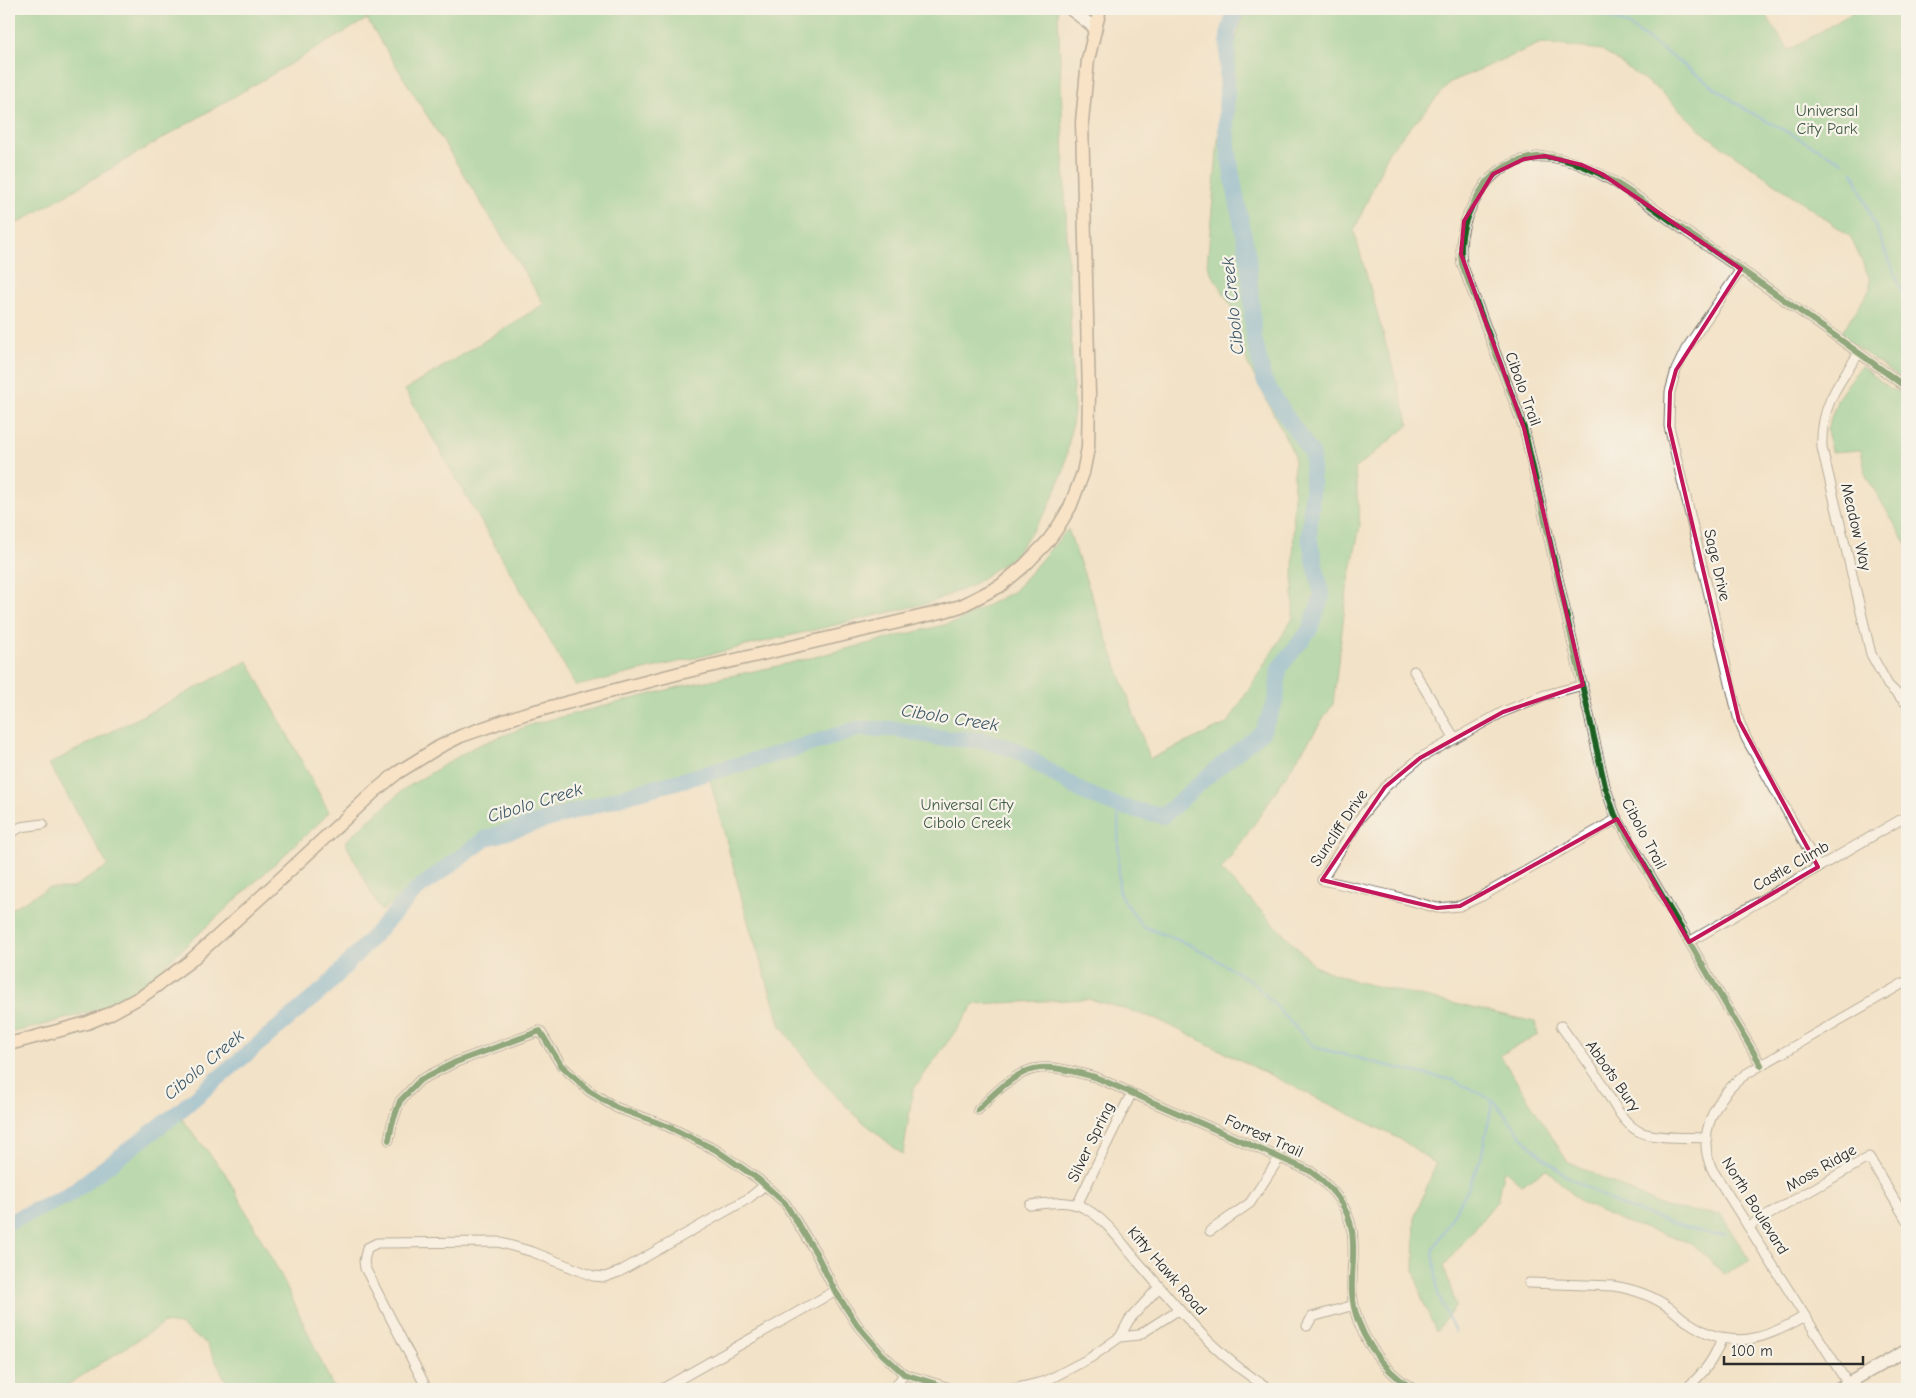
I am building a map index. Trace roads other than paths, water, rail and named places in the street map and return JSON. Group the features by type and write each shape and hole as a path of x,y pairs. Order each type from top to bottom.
{"main road":[{"path":"9,1044 87,1023 109,1014 144,995 202,950 375,791 398,773 439,747 461,736 524,714 680,673 961,606 1000,586 1025,565 1048,541 1070,507 1083,473 1088,448 1090,395 1081,140 1084,83 1094,28 1100,9"}],"street":[{"path":"1070,9 1094,28"},
{"name":"Cibolo Trail","path":"1761,1065 1617,819 1605,786 1524,428 1462,264 1461,241 1464,221 1485,184 1494,174 1506,166 1524,159 1545,156 1582,165 1602,174 1907,388"},
{"name":"Sage Drive","path":"1740,269 1686,349 1676,370 1670,392 1669,426 1739,721 1746,738 1818,867"},
{"name":"Meadow Way","path":"1859,353 1833,392 1827,405 1822,430 1822,448 1871,654 1888,685 1907,704"},
{"path":"1414,671 1454,739"},
{"name":"Suncliff Drive","path":"1583,685 1525,702 1503,712 1420,758 1385,787 1360,818 1322,880 1437,908 1460,906 1482,896 1617,819"},
{"name":"Castle Climb","path":"1689,942 1907,816"},
{"path":"9,834 21,827 43,824"},
{"name":"North Boulevard","path":"1843,1386 1805,1316 1750,1226 1709,1164 1707,1138 1714,1110 1722,1096 1733,1084 1761,1065 1907,981"},
{"name":"Abbots Bury","path":"1561,1026 1592,1068 1625,1122 1640,1132 1652,1135 1707,1138"},
{"path":"388,1140 400,1101 420,1080 456,1062 540,1031 561,1065 589,1091 617,1108 667,1126 716,1150 765,1185 785,1203 816,1253 835,1291 858,1326 882,1354 904,1374 952,1389"},
{"name":"Forrest Trail","path":"978,1110 1015,1078 1033,1069 1056,1068 1071,1070 1095,1077 1310,1171 1336,1194 1346,1210 1353,1235 1354,1305 1363,1332 1375,1354 1398,1380 1412,1389"},
{"name":"Silver Spring","path":"1077,1204 1132,1094"},
{"path":"1210,1231 1250,1203 1280,1157"},
{"name":"Moss Ridge","path":"1750,1226 1869,1157 1907,1221"},
{"path":"427,1389 366,1268 364,1245 377,1243 498,1242 533,1252 592,1276 605,1277 619,1272 749,1198 765,1185"},
{"path":"1030,1206 1059,1202 1077,1204"},
{"name":"Kitty Hawk Road","path":"1077,1204 1087,1209 1106,1224 1178,1310 1226,1359 1248,1376 1270,1389"},
{"path":"1529,1283 1613,1286 1632,1290 1660,1302 1704,1331 1722,1337 1744,1340 1761,1338 1778,1332 1805,1316"},
{"path":"1013,1389 1046,1381 1090,1358 1120,1337 1129,1320 1159,1287"},
{"path":"662,1389 835,1291"},
{"path":"1307,1326 1312,1317 1354,1305"},
{"path":"1120,1337 1139,1335 1178,1310"},
{"path":"1685,1389 1698,1379 1710,1364 1722,1337"},
{"path":"1843,1386 1907,1350"},
{"path":"894,1389 904,1374"}],"waterway":[{"name":"Cibolo Creek","path":"9,1222 67,1196 176,1114 326,987 415,891 487,838 858,729 896,729 940,738 982,740 1016,750 1083,792 1118,806 1163,816 1209,775 1262,732 1276,700 1279,668 1309,631 1322,596 1309,537 1312,496 1312,454 1264,380 1254,338 1248,257 1231,170 1226,128 1228,34 1236,9"},
{"path":"1588,9 1628,25 1746,110 1843,162"},
{"path":"1853,172 1903,294 1907,330"},
{"path":"1118,806 1119,893 1142,926 1193,946 1253,982 1314,1047 1453,1080 1493,1100 1531,1147 1565,1175 1619,1205 1714,1235 1725,1234"},
{"path":"1455,1332 1438,1294 1433,1250 1467,1191 1481,1158 1493,1100"}],"park label":[{"name":"Universal City Park","path":"1827,120"},
{"name":"Universal City Cibolo Creek","path":"967,814"}]}
